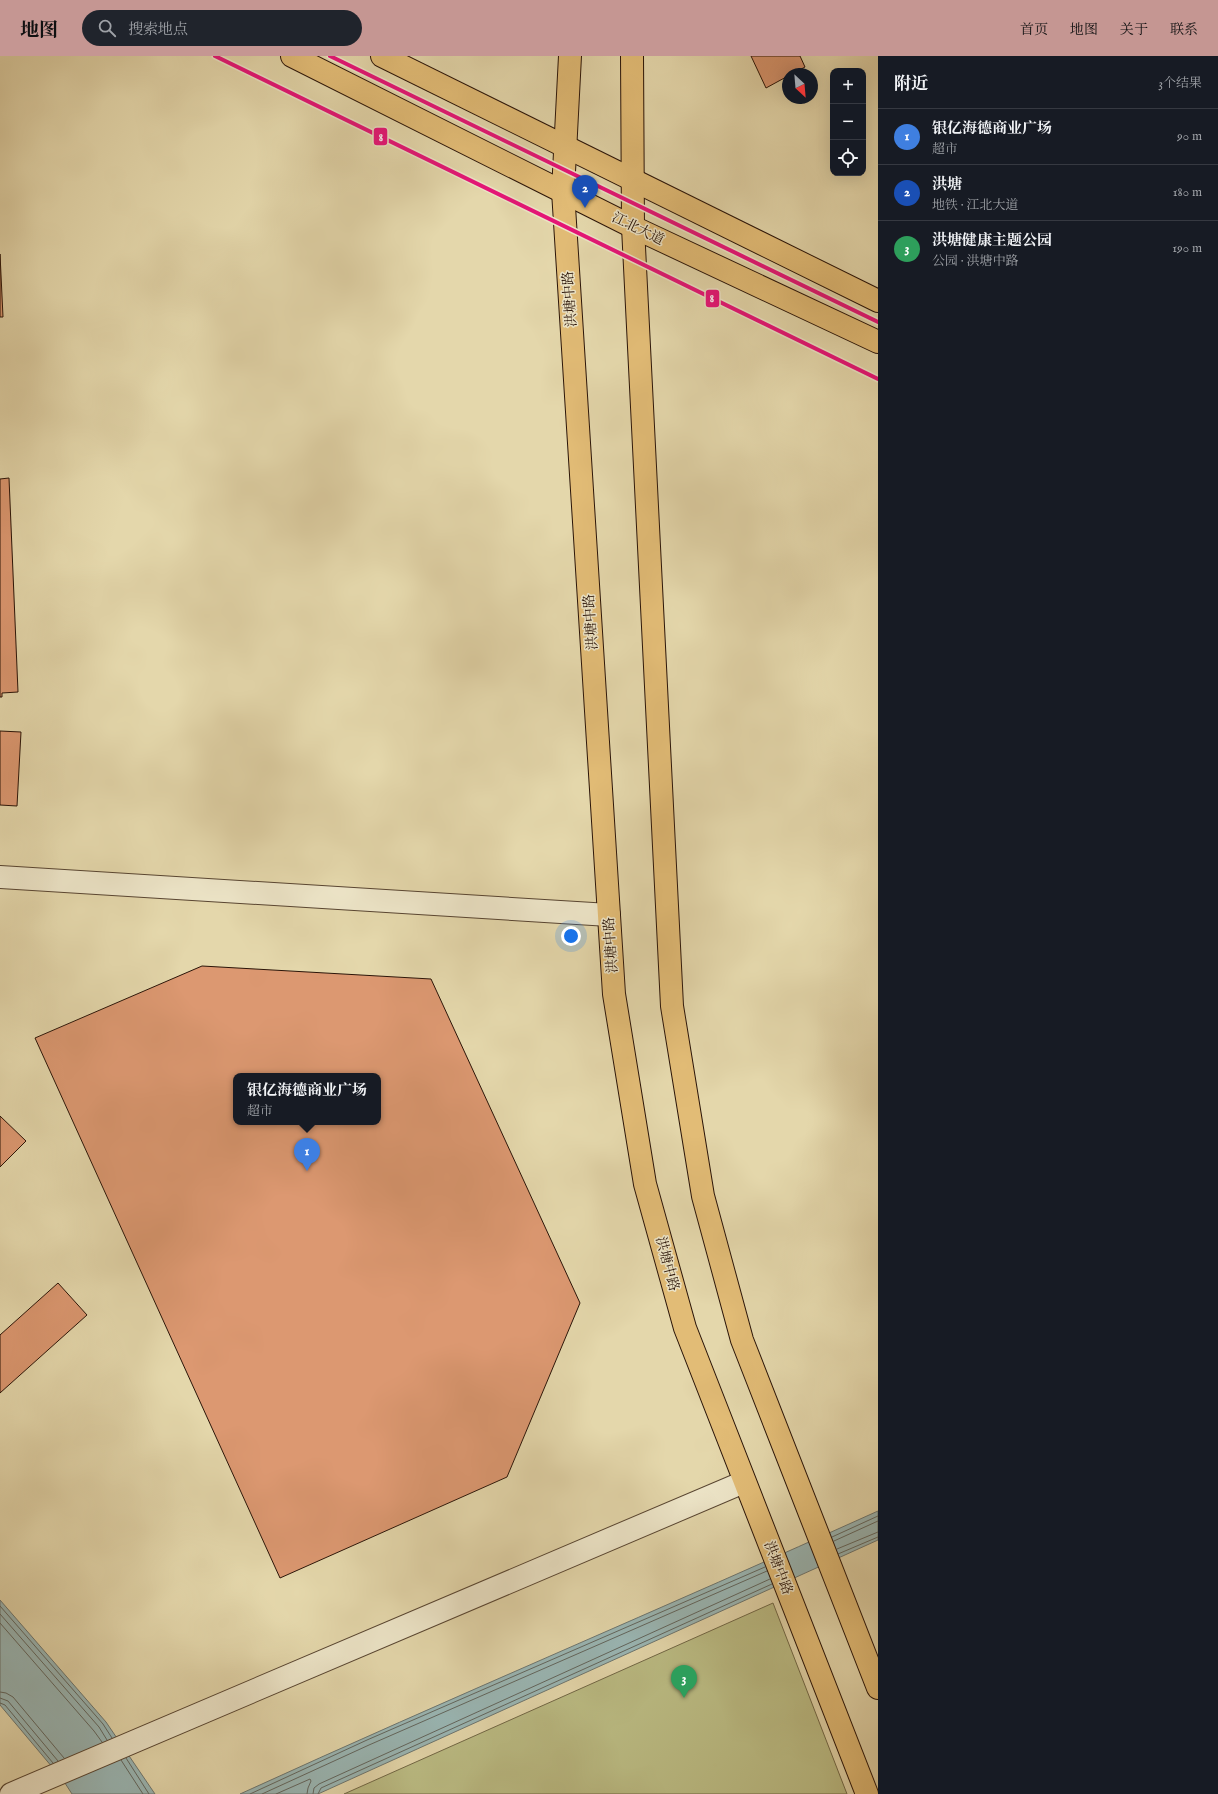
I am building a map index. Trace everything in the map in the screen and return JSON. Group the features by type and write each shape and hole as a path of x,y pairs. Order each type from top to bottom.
{"main road":[{"name":"江北大道","path":"292,56 633,227 878,342"},
{"path":"382,56 878,301"},
{"name":"洪塘中路","path":"570,56 564,145 563,191 614,994 645,1184 684,1328 867,1794"},
{"path":"632,56 633,227 672,1006 703,1196 742,1340 878,1688"}],"street":[{"path":"0,878 610,915"},
{"path":"11,1794 137,1739 744,1482"}],"green space":[{"path":"773,1603 847,1794 344,1794"}],"water":[{"path":"878,1511 878,1540 318,1794 240,1794 399,1722"},
{"path":"0,1600 106,1722 155,1794 72,1794 63,1780 0,1705"}],"building":[{"path":"751,56 800,56 805,67 782,68 782,79 766,88"},
{"path":"0,254 3,317 0,317"},
{"path":"9,478 18,692 2,693 2,697 0,697 0,479"},
{"path":"0,731 21,732 17,806 0,805"},
{"path":"202,966 431,979 580,1303 507,1477 280,1578 35,1038"},
{"path":"0,1116 26,1141 0,1167"},
{"path":"58,1283 87,1315 0,1393 0,1335"}],"transit line":[{"name":"8","path":"215,56 878,379"},
{"name":"8","path":"330,56 878,322"}],"place":[{"name":"洪塘","path":"585,208"},
{"name":"银亿海德商业广场","path":"307,1171"},
{"name":"洪塘健康主题公园","path":"684,1698"}]}
